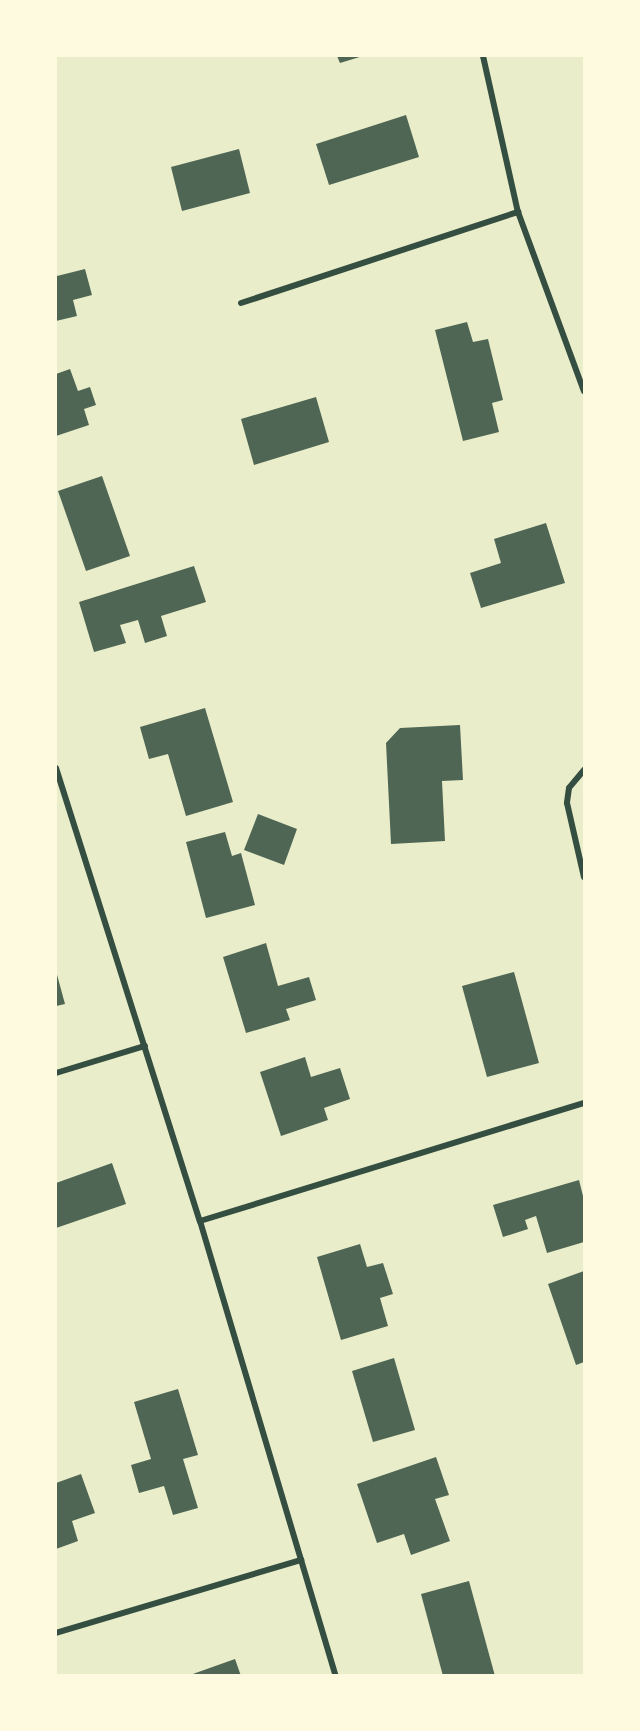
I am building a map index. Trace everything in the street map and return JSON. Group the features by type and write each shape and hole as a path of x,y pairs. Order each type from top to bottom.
{"street":[{"path":"483,56 518,212 585,391"},
{"path":"241,303 518,212"},
{"path":"56,768 200,1221 336,1676"},
{"path":"585,770 569,788 567,803 585,877"},
{"path":"56,1073 145,1046"},
{"path":"200,1221 585,1102"},
{"path":"56,1633 301,1560"}],"building":[{"path":"337,56 363,56 340,63"},
{"path":"406,115 419,157 329,185 316,144"},
{"path":"239,149 250,193 182,211 171,167"},
{"path":"85,269 92,295 73,300 77,316 56,321 56,271 57,276"},
{"path":"467,322 473,342 488,339 503,400 492,403 499,432 463,441 435,330"},
{"path":"70,369 78,391 90,387 96,405 84,409 89,425 56,436 56,374"},
{"path":"316,397 329,442 254,465 241,419"},
{"path":"102,476 130,556 86,571 58,491"},
{"path":"546,523 565,583 481,608 470,573 501,563 494,539"},
{"path":"194,566 206,602 161,616 167,636 145,643 138,620 120,625 126,643 94,652 79,602"},
{"path":"205,708 233,802 186,816 168,754 149,759 140,727"},
{"path":"460,725 463,780 442,781 445,841 391,844 386,743 400,728"},
{"path":"258,814 297,829 284,865 244,850"},
{"path":"225,832 232,856 241,853 255,905 206,918 186,842"},
{"path":"266,943 278,986 309,977 316,1000 286,1009 290,1020 246,1033 223,957"},
{"path":"56,971 65,1004 56,1006"},
{"path":"514,972 539,1063 487,1077 462,986"},
{"path":"305,1057 311,1077 340,1068 350,1099 324,1108 328,1120 281,1136 260,1072"},
{"path":"112,1163 126,1204 56,1228 56,1183"},
{"path":"579,1180 584,1200 584,1242 547,1253 536,1216 525,1220 528,1229 503,1237 493,1205"},
{"path":"360,1244 367,1267 383,1263 393,1294 380,1298 388,1326 341,1340 317,1257"},
{"path":"584,1271 584,1362 576,1365 548,1284"},
{"path":"394,1358 415,1430 373,1442 352,1371"},
{"path":"178,1389 198,1455 183,1459 198,1508 173,1515 164,1486 139,1493 131,1465 151,1459 134,1402"},
{"path":"436,1457 449,1495 435,1499 450,1541 411,1555 404,1534 377,1543 357,1484"},
{"path":"81,1474 95,1513 72,1521 78,1541 56,1549 56,1483"},
{"path":"469,1581 495,1676 443,1676 421,1594"},
{"path":"235,1659 241,1676 190,1675"}]}
